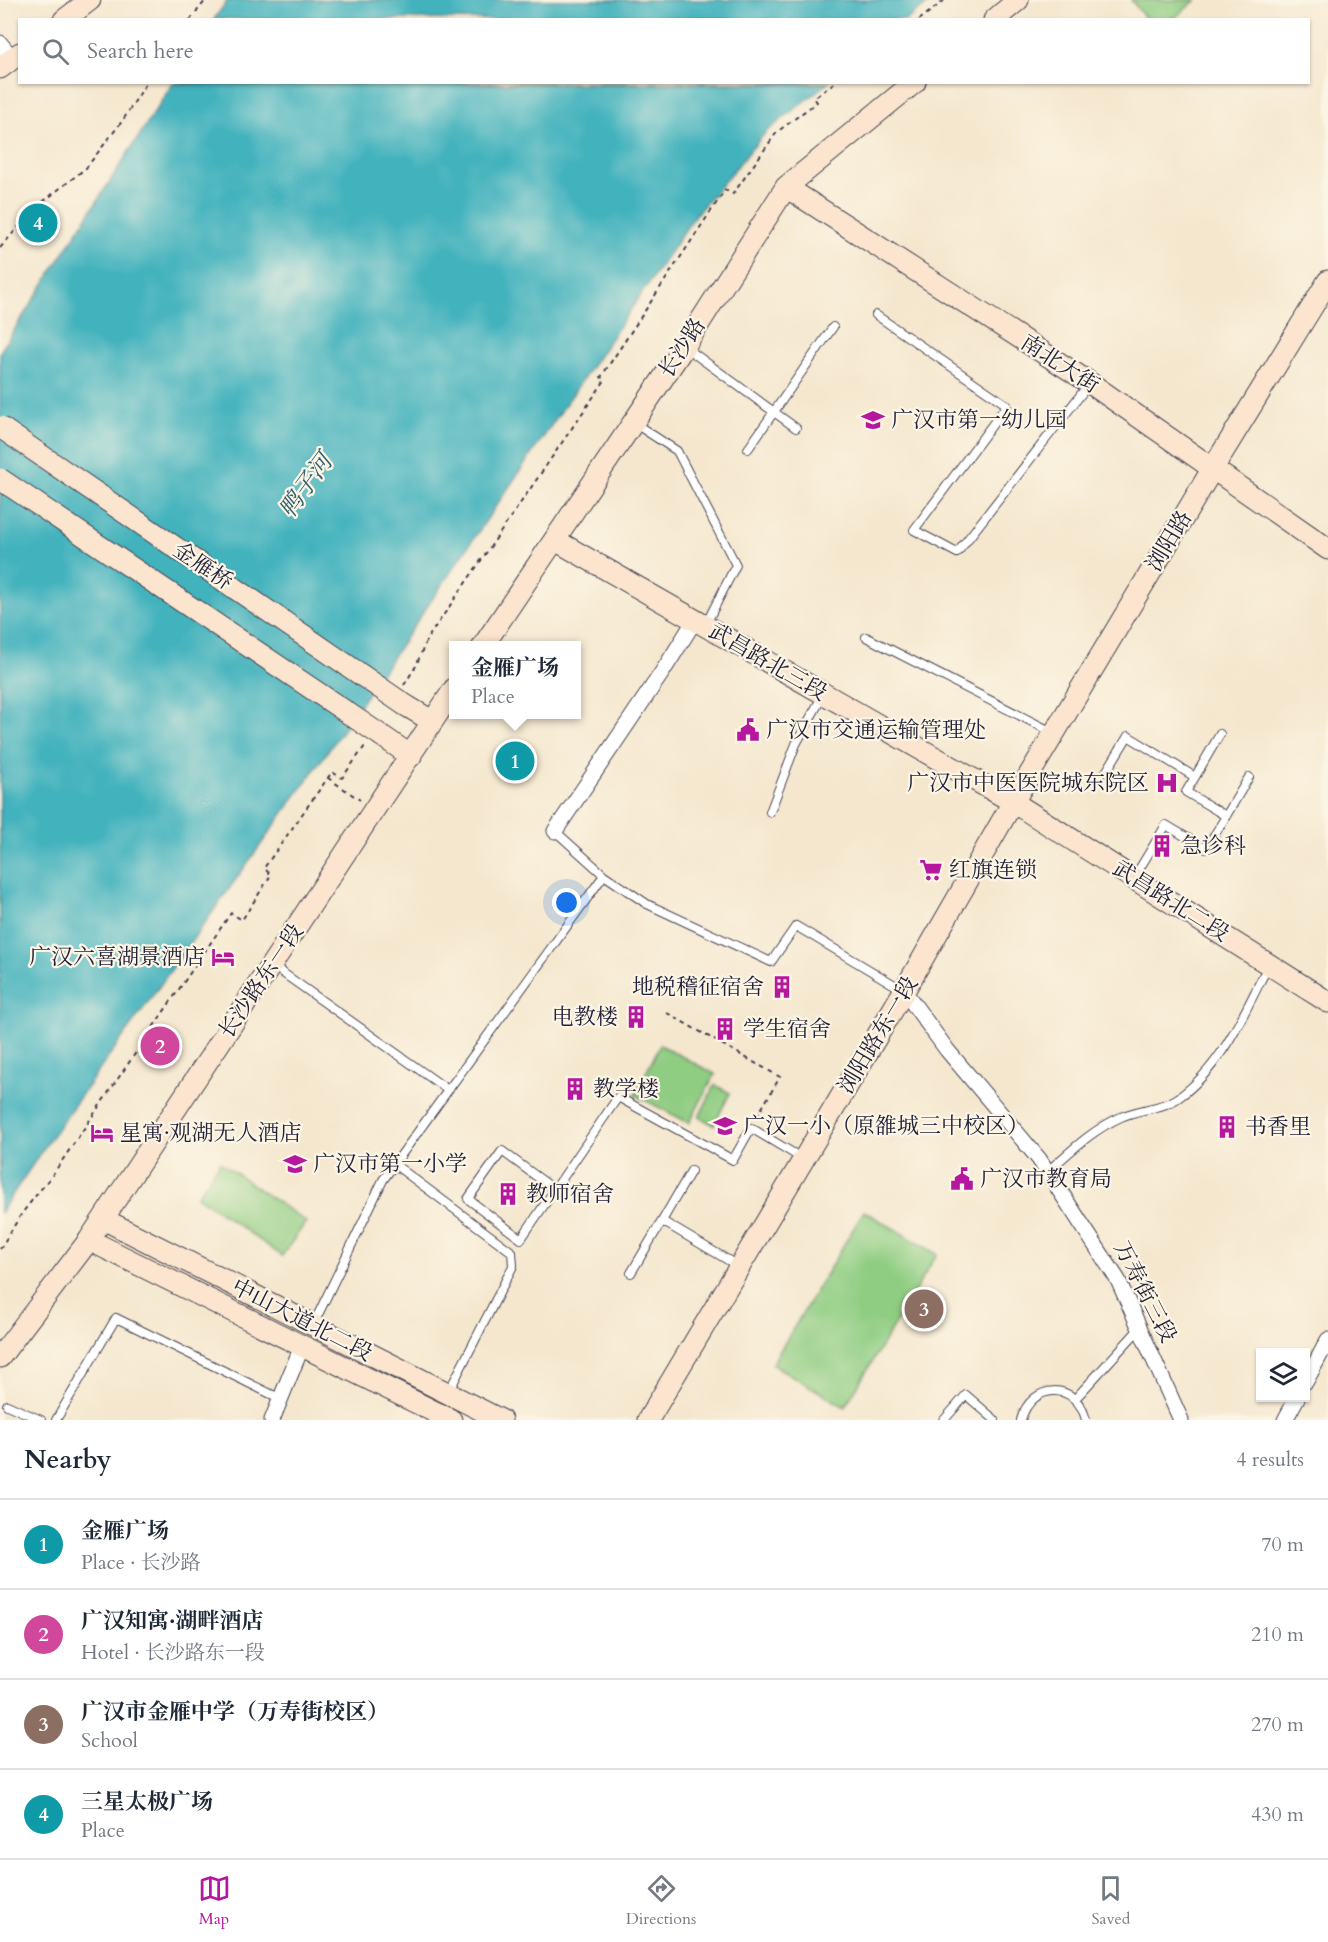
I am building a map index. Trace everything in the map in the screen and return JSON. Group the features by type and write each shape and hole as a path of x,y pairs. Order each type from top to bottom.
{"main road":[{"path":"67,18 90,0"},
{"path":"996,18 1018,0"},
{"name":"长沙路","path":"486,641 684,346 786,187 913,84"},
{"name":"南北大街","path":"786,187 1090,383 1328,549"},
{"name":"浏阳路","path":"1013,802 1328,281"},
{"name":"金雁桥","path":"0,427 404,695 432,721"},
{"name":"金雁桥","path":"0,479 375,740 411,756"},
{"name":"武昌路北三段","path":"555,540 1013,802"},
{"path":"432,721 449,696"},
{"name":"长沙路东一段","path":"0,1357 89,1240 432,721"},
{"name":"武昌路北二段","path":"1013,802 1328,1002"},
{"name":"浏阳路东一段","path":"648,1420 904,991 1013,802"},
{"name":"中山大道北二段","path":"103,1219 501,1420"},
{"name":"中山大道北二段","path":"89,1240 451,1420"}],"street":[{"path":"555,831 663,671 700,623"},
{"name":"万寿街三段","path":"904,991 947,1050 1039,1159 1118,1280 1181,1420"},
{"path":"1310,1372 1328,1340"},
{"path":"272,1420 302,1346"},
{"path":"1284,1420 1295,1402"}],"lane":[{"path":"876,315 1007,405 914,530 957,553 1090,383"},
{"path":"748,449 833,327"},
{"path":"684,346 796,428"},
{"path":"633,422 677,451 736,565 700,623"},
{"path":"866,637 1055,733"},
{"path":"770,812 796,744 823,694"},
{"path":"1220,734 1186,792 1226,816"},
{"path":"1131,788 1106,772 1128,736 1195,777"},
{"path":"1135,878 1166,825 1206,849 1250,777"},
{"path":"555,831 603,875 647,903 771,962 796,926 904,991"},
{"path":"312,1326 383,1180 603,875"},
{"path":"1047,1172 1092,1133 1122,1117 1176,1100 1202,1078 1233,1036 1269,963"},
{"path":"272,965 448,1090"},
{"path":"555,1190 502,1151 468,1199 521,1239 555,1190 618,1097 733,1160 751,1128 804,1160"},
{"path":"394,1164 512,1252 513,1266 448,1393"},
{"path":"631,1273 691,1172"},
{"path":"662,1221 740,1267"},
{"path":"56,1420 116,1318 281,1399"},
{"path":"1075,1399 1140,1328"},
{"path":"1021,1420 1024,1409 1031,1400 1050,1391 1061,1392 1075,1399 1084,1412 1086,1420"},
{"path":"944,1420 966,1395 995,1420"},
{"path":"7,1405 41,1420"}],"path":[{"path":"192,18 206,0"},
{"path":"922,18 945,0"},
{"path":"0,248 35,208 86,168 123,120 146,84"},
{"path":"404,695 427,639 605,380 601,377 725,190 733,194 777,132 817,102 814,98 832,84"},
{"path":"0,1249 22,1213 53,1174 231,912 242,920 271,875 264,868 332,772 342,778 375,740"},
{"path":"328,778 375,809"},
{"path":"667,1013 780,1077 751,1128"}],"green space":[{"path":"1131,0 1196,0 1174,18 1145,18"},
{"path":"660,1045 715,1074 689,1123 635,1095"},
{"path":"715,1085 730,1093 714,1125 699,1117"},
{"path":"220,1162 306,1222 282,1256 197,1196"},
{"path":"864,1211 937,1254 845,1407 772,1364"}],"water":[{"path":"228,0 933,0 909,18 215,18"},
{"name":"鸭子河","path":"172,84 827,84 766,132 694,217 333,744 52,1136 0,1213 0,352"}],"place":[{"name":"三星太极广场","path":"38,223"},
{"name":"广汉市第一幼儿园","path":"873,420"},
{"name":"广汉市交通运输管理处","path":"748,730"},
{"name":"金雁广场","path":"515,761"},
{"name":"广汉市中医医院城东院区","path":"1167,783"},
{"name":"急诊科","path":"1162,846"},
{"name":"红旗连锁","path":"931,870"},
{"name":"广汉六喜湖景酒店","path":"223,957"},
{"name":"地税稽征宿舍","path":"782,987"},
{"name":"电教楼","path":"636,1017"},
{"name":"学生宿舍","path":"725,1029"},
{"name":"广汉知寓·湖畔酒店","path":"160,1046"},
{"name":"教学楼","path":"575,1089"},
{"name":"广汉一小（原雒城三中校区）","path":"725,1126"},
{"name":"书香里","path":"1227,1127"},
{"name":"星寓·观湖无人酒店","path":"102,1133"},
{"name":"广汉市第一小学","path":"295,1164"},
{"name":"广汉市教育局","path":"962,1179"},
{"name":"教师宿舍","path":"508,1194"},
{"name":"广汉市金雁中学（万寿街校区）","path":"924,1309"}]}
